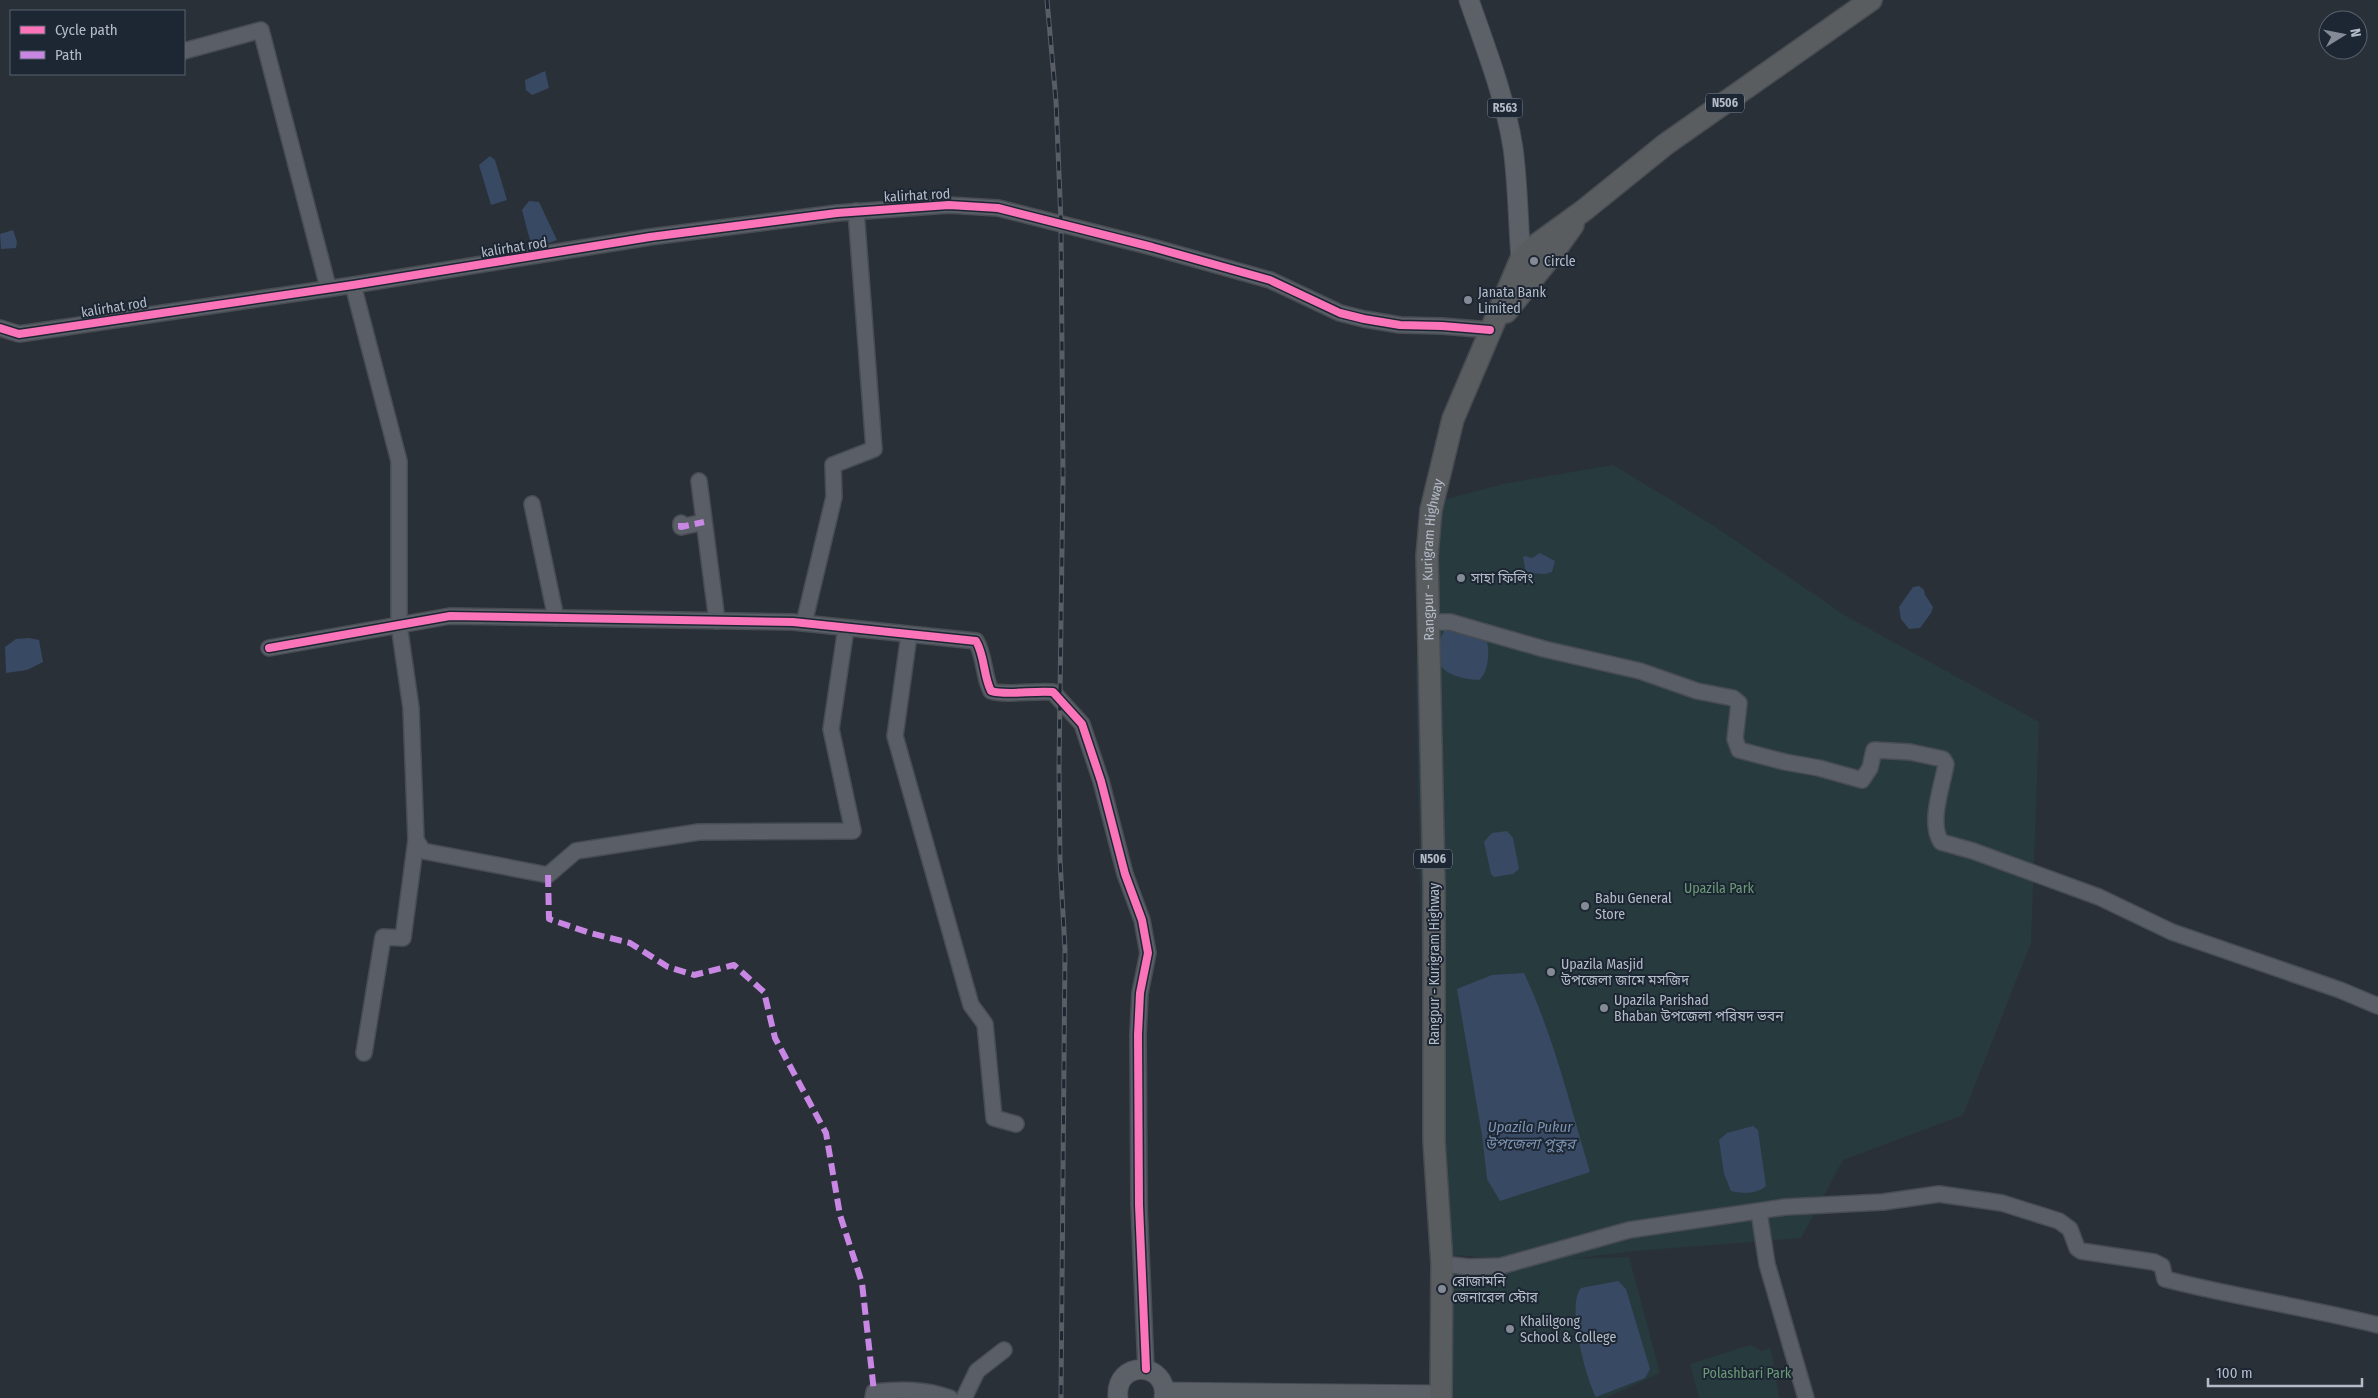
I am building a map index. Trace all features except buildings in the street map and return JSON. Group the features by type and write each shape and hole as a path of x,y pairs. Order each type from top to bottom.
{"highway":[{"name":"N506","path":"1490,330 1535,255 1583,211 1666,144 1871,0"},
{"name":"N506","path":"1490,330 1533,279 1535,255"},
{"name":"Rangpur - Kurigram Highway","path":"1441,1397 1442,1264 1434,1140 1434,885 1428,556 1430,520 1441,462 1455,412 1490,330"}],"main road":[{"name":"R563","path":"1469,0 1498,82 1506,113 1513,149 1518,221 1535,255"},
{"path":"1118,1398 1117,1390 1124,1376 1130,1371 1146,1369 1159,1378 1164,1395 1441,1397"}],"street":[{"path":"185,51 261,30 328,288"},
{"name":"kalirhat rod","path":"0,328 20,334 353,285 650,237 856,211 949,205 998,208 1034,216 1270,280 1333,310 1364,319 1400,325 1490,330"},
{"path":"804,623 834,497 833,465 874,449 856,211"},
{"path":"353,285 399,461 399,625 411,708 416,840 403,938 383,938 364,1052"},
{"path":"699,481 717,621"},
{"path":"532,504 556,618"},
{"path":"681,523 681,527 704,522"},
{"path":"269,648 450,616 804,623 976,641 980,647 987,683 991,691 999,693 1021,691 1053,692 1082,724 1101,781 1125,874 1142,920 1148,953 1140,993 1138,1035 1138,1206 1146,1369"},
{"path":"1428,622 1450,622 1544,649 1640,671 1697,691 1733,698 1739,703 1736,739 1739,750 1748,753 1820,768 1862,780 1870,768 1874,750 1910,752 1943,759 1946,764 1937,811 1937,829 1941,842 1973,851 2099,897 2172,932 2340,990 2378,1006"},
{"path":"416,840 423,851 548,875 576,851 699,832 853,831 831,729 846,628"},
{"path":"908,634 895,736 972,1005 985,1024 994,1118 1016,1124"},
{"path":"1442,1264 1469,1267 1500,1266 1629,1230 1785,1207 1883,1202 1939,1194 2002,1203 2059,1222 2070,1229 2077,1248 2081,1251 2154,1262 2162,1266 2165,1279 2239,1297 2323,1312 2378,1325"},
{"path":"1759,1212 1767,1264 1806,1398"},
{"path":"964,1398 977,1371 1004,1350"},
{"path":"874,1398 874,1392 905,1389 929,1391 950,1398"}],"green space":[{"name":"Upazila Park","path":"1613,465 1714,526 1846,616 2039,722 2031,943 1963,1115 1843,1160 1801,1238 1634,1251 1569,1259 1629,1257 1660,1373 1606,1398 1440,1398 1436,1276 1531,1260 1433,1254 1425,1141 1416,677 1421,506 1503,484"},
{"name":"Polashbari Park","path":"1750,1345 1762,1351 1771,1348 1779,1398 1699,1398 1690,1364"}],"water":[{"path":"545,71 549,88 532,95 526,90 525,80"},
{"path":"490,156 495,160 507,200 491,205 479,165"},
{"path":"529,201 539,202 557,240 537,247 531,244 522,210"},
{"path":"13,230 17,242 16,248 1,249 0,234"},
{"path":"1540,553 1555,561 1552,572 1545,574 1526,573 1523,557 1532,558"},
{"path":"1919,586 1924,590 1933,607 1920,628 1909,629 1901,619 1899,607 1913,587"},
{"path":"1452,630 1483,639 1487,642 1488,662 1479,680 1467,679 1448,673 1438,661 1439,643 1444,631"},
{"path":"29,638 39,640 43,662 27,670 6,673 5,647 16,639"},
{"path":"1507,831 1513,838 1519,869 1513,874 1494,877 1491,874 1484,842 1492,833"},
{"name":"Upazila Pukur উপজেলা পুকুর","path":"1524,973 1553,1046 1590,1172 1500,1201 1487,1179 1482,1135 1457,989 1492,975"},
{"path":"1753,1126 1758,1130 1766,1186 1758,1191 1749,1193 1731,1191 1724,1174 1719,1140 1727,1133"},
{"path":"1618,1281 1626,1289 1650,1369 1645,1378 1596,1397 1587,1375 1579,1342 1576,1309 1577,1297 1581,1288"}],"railway":[{"path":"1047,0 1056,101 1061,223 1063,477 1059,767 1060,860 1065,949 1061,1398"}],"marked path":[{"path":"681,523 681,527 704,522"},
{"path":"548,875 549,919 590,933 630,943 668,967 694,975 734,965 764,992 775,1038 826,1133 840,1215 862,1283 874,1392"}],"cycle path":[{"path":"0,328 19,334 353,285 650,237 837,213 949,205 998,208 1152,247 1270,280 1340,313 1364,319 1400,325 1490,330"},
{"path":"269,648 450,616 793,622 976,641 991,691 1004,693 1053,692 1082,724 1101,781 1125,874 1142,920 1148,953 1140,993 1138,1035 1139,1205 1146,1369"}],"place":[{"name":"Circle","path":"1534,261"},
{"name":"Janata Bank Limited","path":"1468,300"},
{"name":"সাহা ফিলিং","path":"1461,578"},
{"name":"Babu General Store","path":"1585,906"},
{"name":"Upazila Masjid উপজেলা জামে মসজিদ","path":"1551,972"},
{"name":"Upazila Parishad Bhaban উপজেলা পরিষদ ভবন","path":"1604,1008"},
{"name":"রোজামনি জেনারেল স্টোর","path":"1442,1289"},
{"name":"Khalilgong School & College","path":"1510,1329"}]}
